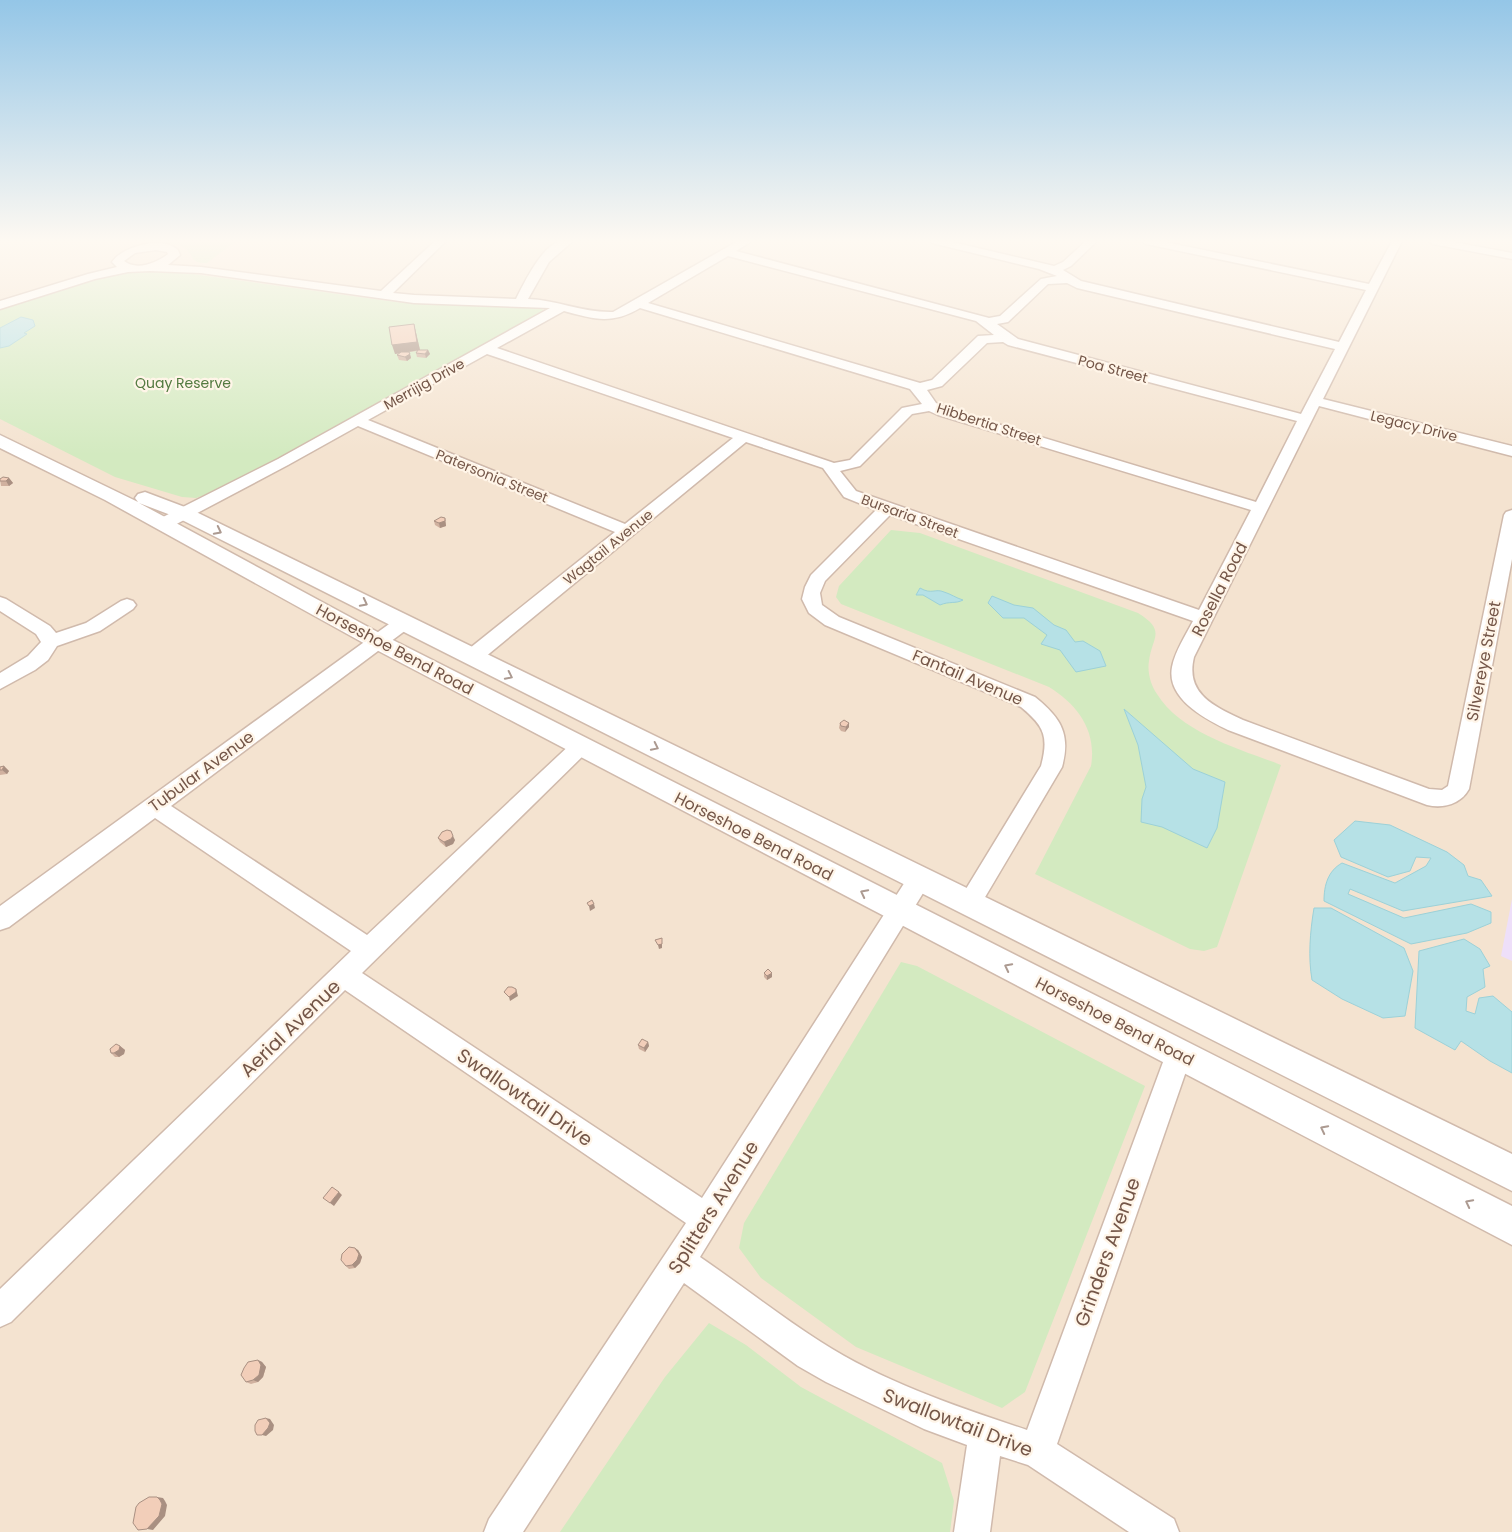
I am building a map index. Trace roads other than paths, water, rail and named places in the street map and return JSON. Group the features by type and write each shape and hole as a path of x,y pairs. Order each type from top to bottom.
{"street":[{"name":"Merrijig Drive","path":"173,519 358,421 552,312"},
{"path":"585,312 604,317 624,312"},
{"name":"Hibbertia Street","path":"668,312 918,388 931,406 953,415 1260,508"},
{"path":"952,312 988,322 1004,319 1011,312"},
{"path":"1198,312 1341,346"},
{"name":"Rosella Road","path":"1359,312 1184,657 1180,671 1183,683 1192,697 1222,719 1272,740 1416,794 1434,799 1443,798"},
{"name":"Poa Street","path":"988,322 1003,338 1013,342 1305,419"},
{"path":"918,388 937,383 983,339 1003,338"},
{"path":"486,349 828,465 832,468 855,463 907,411 931,406"},
{"name":"Legacy Drive","path":"1315,401 1512,451"},
{"name":"Patersonia Street","path":"358,421 628,531"},
{"name":"Horseshoe Bend Road","path":"0,428 103,480 173,519 377,641 1512,1226"},
{"name":"Wagtail Avenue","path":"472,657 744,437"},
{"name":"Horseshoe Bend Road","path":"0,441 112,496 173,519 403,623 970,902 1512,1172"},
{"name":"Bursaria Street","path":"832,468 850,494 886,509 1204,618"},
{"name":"Fantail Avenue","path":"886,509 817,579 810,591 811,602 818,614 1022,699 1044,715 1055,731 1057,750 1051,767 970,902"},
{"name":"Silvereye Street","path":"1443,798 1454,794 1458,789 1512,515"},
{"path":"0,603 43,630 48,635 50,642 46,652 0,682"},
{"path":"50,642 92,627 127,606"},
{"name":"Tubular Avenue","path":"0,920 403,623"},
{"name":"Aerial Avenue","path":"0,1311 369,950 581,746"},
{"path":"154,806 369,950"},
{"name":"Splitters Avenue","path":"502,1532 680,1261 705,1218 920,878"},
{"name":"Swallowtail Drive","path":"344,975 705,1218"},
{"name":"Grinders Avenue","path":"1037,1451 1178,1054"},
{"name":"Swallowtail Drive","path":"680,1261 810,1354 838,1370 936,1417 1037,1451 1161,1532"},
{"path":"972,1532 986,1435"}],"water":[{"path":"21,317 33,320 35,326 9,346 0,348 0,328"},
{"path":"920,588 928,591 941,591 963,600 940,605 923,595 916,595"},
{"path":"992,596 1014,605 1033,608 1054,625 1066,630 1075,642 1083,641 1100,651 1106,666 1076,672 1060,650 1041,644 1047,635 1024,618 1003,618 988,603"},
{"path":"1124,709 1193,769 1225,782 1217,828 1207,848 1162,827 1141,822 1142,799 1146,787 1138,745"},
{"path":"1355,821 1390,825 1447,852 1464,865 1468,876 1481,880 1492,896 1403,911 1350,889 1348,894 1404,918 1471,904 1491,912 1491,923 1467,933 1411,944 1324,901 1325,889 1330,874 1342,863 1395,883 1426,866 1431,858 1416,857 1410,871 1388,877 1341,857 1334,840"},
{"path":"1314,908 1331,908 1404,948 1413,971 1405,1016 1383,1018 1342,999 1312,980 1310,944"},
{"path":"1464,939 1480,949 1490,966 1483,969 1485,987 1467,997 1466,1011 1475,1014 1479,998 1493,996 1512,1012 1512,1073 1490,1061 1461,1041 1455,1050 1415,1028 1419,951"}],"park label":[{"name":"Quay Reserve","path":"183,383"}]}
